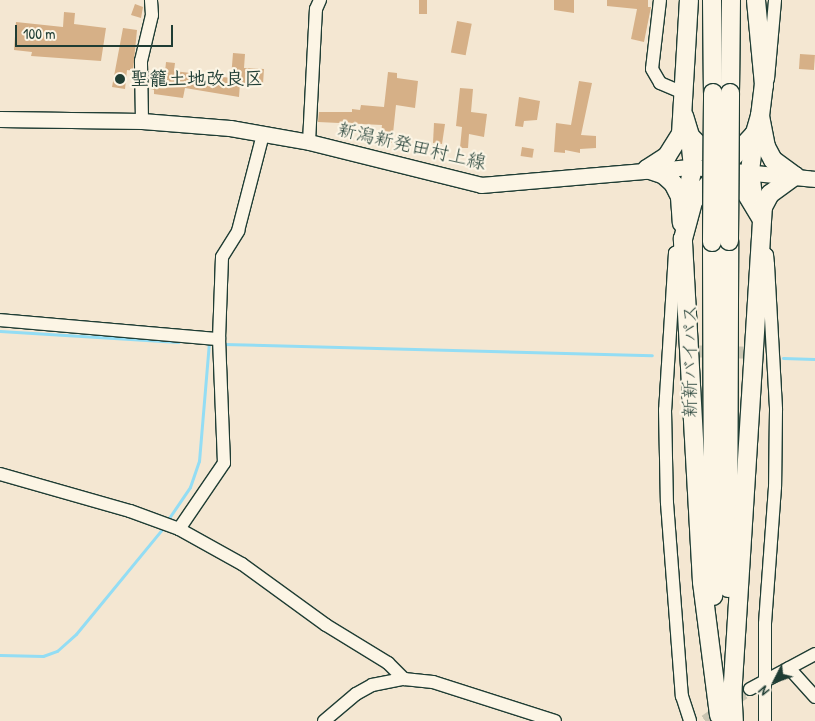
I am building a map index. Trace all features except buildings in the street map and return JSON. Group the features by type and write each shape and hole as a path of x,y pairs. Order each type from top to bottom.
{"highway":[{"path":"647,169 667,156 677,144 682,112 681,92 689,0"},
{"name":"新新バイパス","path":"712,0 722,93"},
{"name":"新新バイパス","path":"724,719 714,609 722,93 731,0"},
{"path":"732,698 762,251 758,212 750,172 764,85 756,0"},
{"path":"682,112 690,136 693,167 682,216 682,244 701,573 724,719"},
{"path":"758,212 770,194 794,176 768,154 760,116"},
{"path":"682,244 693,201 755,133"},
{"path":"690,136 722,169 758,212"},
{"path":"647,169 664,175 673,182 682,216"},
{"name":"新新バイパス","path":"721,242 732,698 724,719"}],"main road":[{"name":"新潟新発田村上線","path":"0,119 142,121 264,134 309,142 482,185 516,185 647,169 693,167 815,179"}],"street":[{"path":"142,121 141,61 152,15 151,0"},
{"path":"309,142 320,0"},
{"path":"660,0 652,69 660,83 681,92"},
{"path":"764,85 770,77 775,0"},
{"path":"179,529 224,463 219,340 222,257 238,231 264,134"},
{"path":"682,244 675,253 674,351 665,410 667,503 682,696 690,721"},
{"path":"762,251 767,255 774,353 775,487 764,682 765,721"},
{"path":"0,320 219,340"},
{"path":"760,353 774,353"},
{"path":"0,474 130,511 179,529 242,564 326,625 388,663 404,679"},
{"path":"750,689 815,654"},
{"path":"789,668 815,697"},
{"path":"324,721 356,694 372,685 404,679 433,682 555,721"}],"waterway":[{"path":"0,331 179,342"},
{"path":"167,521 190,487 199,461 209,343"},
{"path":"223,344 652,355"},
{"path":"783,358 815,359"},
{"path":"0,655 43,656 57,651 76,634 164,527"}],"tunnel":[{"path":"681,351 760,353"},
{"path":"705,721 750,689"}],"place":[{"name":"聖籠土地改良区","path":"120,79"}]}
